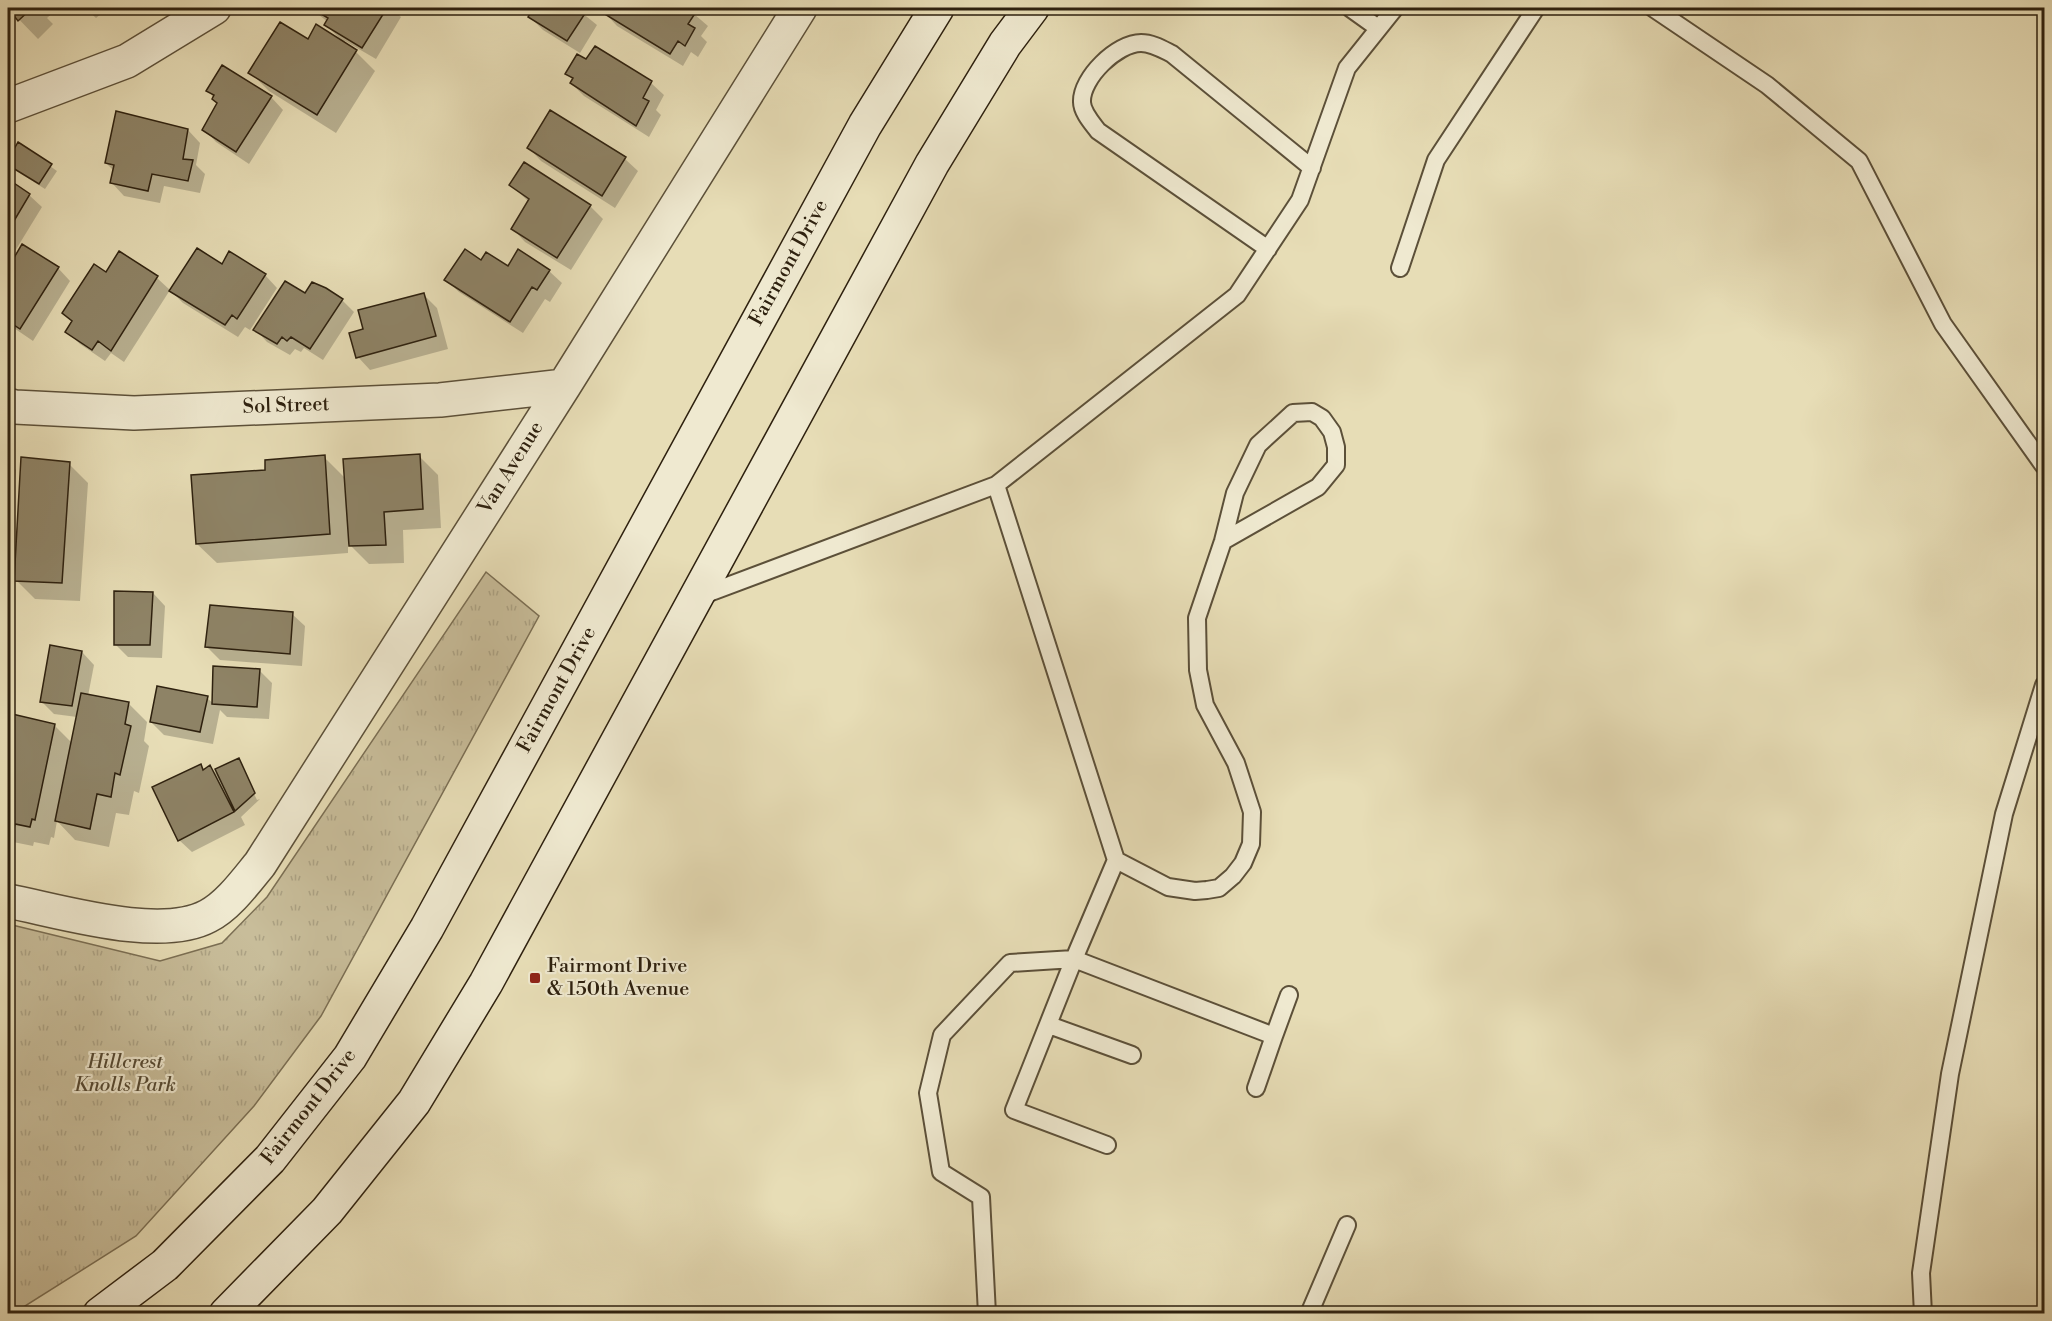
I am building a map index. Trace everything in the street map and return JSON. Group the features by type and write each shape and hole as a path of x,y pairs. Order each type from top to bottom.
{"main road":[{"path":"8,106 127,61 214,8"},
{"name":"Van Avenue","path":"8,901 136,926 174,927 208,916 236,893 260,864 564,386 800,8"},
{"name":"Fairmont Drive","path":"100,1314 165,1265 270,1159 350,1057 427,928 865,124 937,8"},
{"path":"226,1314 327,1211 414,1102 486,983 932,164 1005,44 1032,8"},
{"name":"Sol Street","path":"8,405 134,413 440,400 564,386"}],"lane":[{"path":"1350,8 1378,28"},
{"path":"696,597 996,485 1237,296 1300,200 1347,68 1395,8"},
{"path":"1400,268 1436,160 1536,8"},
{"path":"1653,8 1767,85 1859,161 1943,324 2044,466"},
{"path":"1268,249 1098,131 1082,104 1083,92 1095,72 1112,54 1140,43 1156,46 1172,54 1312,168"},
{"path":"1116,860 1168,887 1195,891 1219,888 1243,863 1251,844 1252,813 1236,763 1205,705 1198,670 1197,618 1223,541 1235,493 1258,445 1293,413 1312,412 1322,418 1332,432 1336,447 1336,465 1318,487 1223,541"},
{"path":"996,485 1116,860 1014,1110 1107,1144"},
{"path":"1923,1314 1921,1273 1950,1074 2004,814 2044,685"},
{"path":"987,1314 981,1197 941,1172 928,1093 942,1035 1010,963 1074,959 1274,1036"},
{"path":"1256,1088 1289,995"},
{"path":"1049,1025 1132,1055"},
{"path":"1309,1314 1347,1225"}],"green space":[{"name":"Hillcrest Knolls Park","path":"486,572 539,616 321,1016 254,1106 136,1236 14,1313 8,1313 8,924 160,961 222,943 267,897"}],"building":[{"path":"8,8 32,8 18,21"},
{"path":"311,8 387,8 362,48 324,25 328,18"},
{"path":"534,8 579,8 586,12 567,41 528,17"},
{"path":"606,8 690,8 696,12 688,24 695,28 685,46 678,41 670,54 603,13"},
{"path":"280,22 308,39 316,24 357,50 317,115 248,73"},
{"path":"595,46 652,81 643,98 649,101 636,126 570,83 573,78 565,74 577,54 586,59"},
{"path":"222,65 272,96 236,152 202,130 217,103 212,99 214,95 206,91"},
{"path":"550,110 626,157 602,196 527,148"},
{"path":"116,111 188,129 183,159 193,160 188,181 152,174 148,191 110,183 114,165 105,163"},
{"path":"18,142 52,164 39,184 8,165 8,160"},
{"path":"524,162 591,205 557,258 511,229 529,199 509,185"},
{"path":"8,179 30,194 8,231"},
{"path":"22,244 59,267 20,329 8,321 8,268"},
{"path":"197,248 222,264 229,251 266,274 237,319 232,315 225,325 169,291"},
{"path":"465,249 481,260 486,252 508,266 518,249 550,270 537,290 532,287 510,322 444,280"},
{"path":"119,251 158,276 111,351 98,341 92,350 65,332 72,321 62,313 94,264 106,272"},
{"path":"285,281 305,293 312,282 343,299 310,349 291,337 287,341 282,337 277,344 253,330"},
{"path":"424,293 436,336 356,358 349,333 363,329 358,310"},
{"path":"420,454 423,509 384,512 386,545 349,546 343,459"},
{"path":"325,455 330,534 196,544 191,475 265,470 265,460"},
{"path":"21,457 70,462 62,583 14,581"},
{"path":"114,591 153,592 150,645 114,645"},
{"path":"210,605 293,612 290,654 205,647"},
{"path":"50,645 82,651 72,706 40,702"},
{"path":"213,666 260,669 257,707 212,704"},
{"path":"157,686 208,696 200,732 150,722"},
{"path":"81,693 129,702 125,724 131,726 120,775 115,773 111,797 97,794 90,829 55,821"},
{"path":"8,713 55,724 35,820 32,819 30,827 15,824 14,828 8,827"},
{"path":"239,758 255,793 235,811 215,769"},
{"path":"201,764 203,770 210,765 234,812 178,841 152,787"}],"place":[{"name":"Fairmont Drive & 150th Avenue","path":"535,978"}]}
